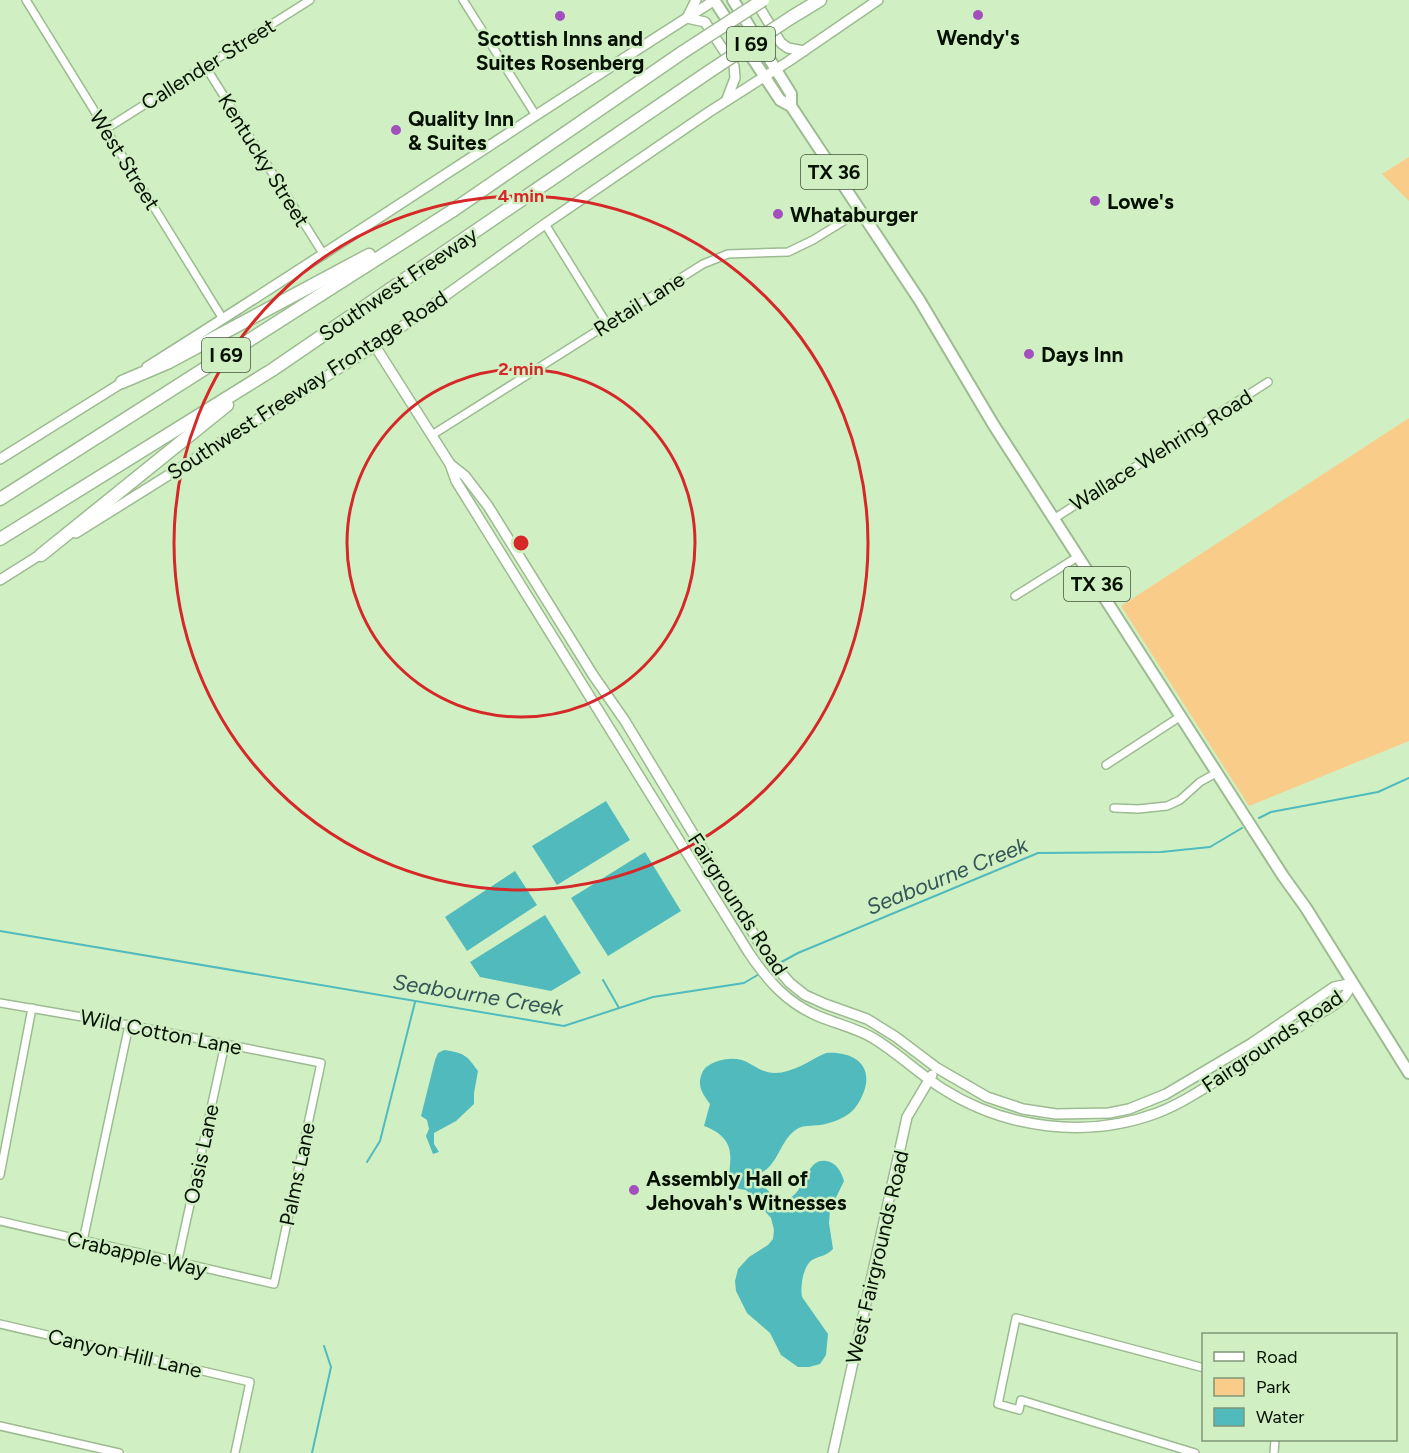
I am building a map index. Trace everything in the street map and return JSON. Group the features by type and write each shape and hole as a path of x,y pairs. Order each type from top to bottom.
{"highway":[{"name":"Southwest Freeway","path":"0,499 452,211 683,52 763,0"},
{"name":"Southwest Freeway","path":"0,539 272,370 710,71 820,0"},
{"path":"123,382 169,362 452,211"},
{"path":"41,555 272,370"}],"main road":[{"name":"TX 36","path":"714,0 780,100 791,106 920,301 993,424 1409,1072"},
{"name":"TX 36","path":"733,0 791,94 791,106"}],"street":[{"name":"West Street","path":"26,0 223,319"},
{"name":"Callender Street","path":"106,129 310,0"},
{"path":"463,0 535,114"},
{"path":"687,18 696,0"},
{"path":"0,459 324,255 535,114 714,0"},
{"path":"755,0 782,43 789,48 804,51"},
{"name":"Southwest Freeway Frontage Road","path":"0,580 375,346 545,224 878,0"},
{"path":"687,18 700,19 711,27 734,66 735,78 727,100"},
{"name":"Kentucky Street","path":"205,66 324,255"},
{"name":"Retail Lane","path":"432,435 703,264 728,254 788,252 813,240 860,211"},
{"path":"545,224 607,324"},
{"name":"Fairgrounds Road","path":"375,346 450,464 456,481 749,953 765,976 798,1007 861,1031 945,1090 996,1115 1022,1123 1091,1128 1157,1113 1179,1102 1342,999 1353,983"},
{"name":"Wallace Wehring Road","path":"1054,518 1268,382"},
{"name":"Fairgrounds Road","path":"450,464 465,476 488,506 593,675 625,721 761,946 776,968 805,995 867,1018 937,1068 987,1097 1023,1109 1071,1114 1109,1113 1129,1109 1166,1094 1252,1043 1334,987 1353,983"},
{"path":"1015,596 1079,556"},
{"path":"1106,765 1181,716"},
{"path":"1114,808 1138,810 1167,806 1180,800 1200,782 1218,772"},
{"name":"Wild Cotton Lane","path":"0,1003 129,1025 321,1063"},
{"path":"0,1175 32,1008"},
{"path":"83,1241 129,1025"},
{"name":"Oasis Lane","path":"177,1263 225,1044"},
{"name":"Palms Lane","path":"274,1284 321,1063"},
{"name":"West Fairgrounds Road","path":"833,1453 908,1117 937,1068"},
{"name":"Crabapple Way","path":"0,1221 274,1284"},
{"path":"1195,1453 1021,1400 1019,1410 998,1404 1016,1318 1202,1368"},
{"name":"Canyon Hill Lane","path":"0,1324 250,1382 235,1453"},
{"path":"0,1426 119,1453"}],"green space":[{"path":"1409,157 1409,201 1382,174"},
{"path":"1409,418 1409,741 1249,806 1121,606"}],"water":[{"path":"606,801 630,840 557,885 532,846"},
{"path":"645,852 681,911 608,956 571,898"},
{"path":"515,871 537,905 467,951 445,917"},
{"path":"545,915 581,973 551,991 480,977 470,962"},
{"path":"444,1050 464,1056 478,1071 474,1104 456,1121 434,1133 434,1144 439,1152 433,1154 426,1136 429,1129 427,1120 421,1116 435,1060 438,1053"},
{"path":"826,1053 853,1057 864,1068 866,1084 859,1102 850,1113 839,1119 797,1129 788,1137 770,1166 757,1179 776,1199 781,1201 794,1195 812,1166 817,1162 833,1163 844,1181 830,1210 829,1223 833,1249 809,1263 804,1272 801,1288 802,1297 828,1334 826,1355 820,1364 798,1367 781,1355 770,1333 747,1313 736,1291 735,1281 738,1269 749,1257 768,1245 773,1239 774,1230 771,1218 746,1190 732,1186 729,1181 729,1149 725,1140 704,1126 710,1104 702,1092 700,1081 704,1069 718,1061 737,1059 761,1070 775,1073 795,1069"}],"waterway":[{"name":"Seabourne Creek","path":"1259,818 1271,812 1378,792 1409,778"},
{"name":"Seabourne Creek","path":"776,965 798,953 1038,853 1161,852 1210,847 1242,828"},
{"name":"Seabourne Creek","path":"0,931 564,1026 653,997 744,983 761,973"},
{"path":"603,980 619,1008"},
{"path":"367,1162 380,1141 415,1002"},
{"path":"312,1453 331,1367 324,1346"}],"place":[{"name":"Wendy's","path":"978,15"},
{"name":"Scottish Inns and Suites Rosenberg","path":"560,16"},
{"name":"Quality Inn & Suites","path":"396,130"},
{"name":"Lowe's","path":"1095,201"},
{"name":"Whataburger","path":"778,214"},
{"name":"Days Inn","path":"1029,354"},
{"name":"Assembly Hall of Jehovah's Witnesses","path":"634,1190"}]}
